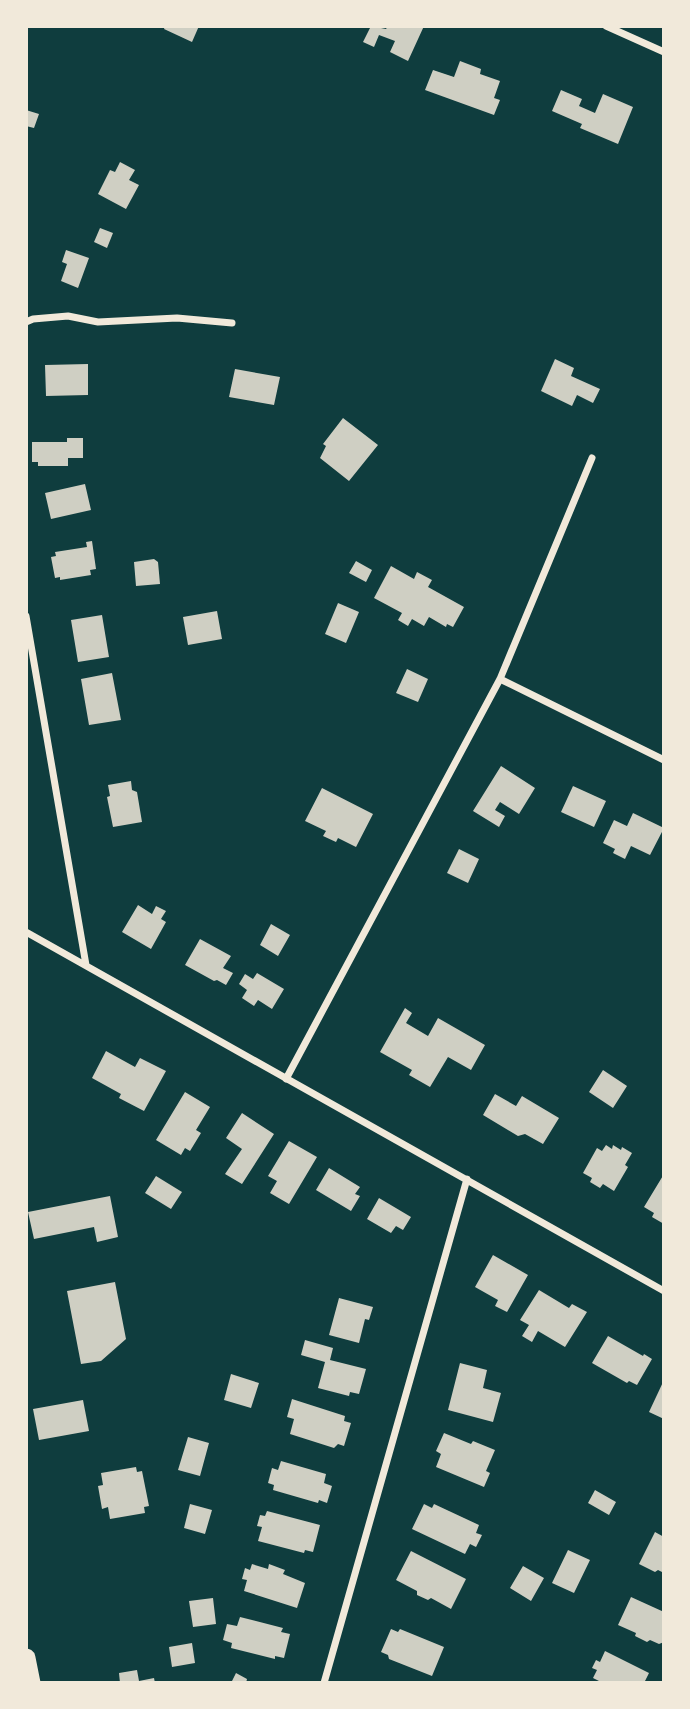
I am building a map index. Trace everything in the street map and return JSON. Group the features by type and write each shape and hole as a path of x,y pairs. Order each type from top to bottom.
{"highway":[{"path":"26,1658 31,1683"}],"street":[{"path":"606,26 664,52"},
{"path":"26,322 68,316 99,322 177,318 232,323"},
{"path":"286,1079 500,679 593,458"},
{"path":"26,616 86,965"},
{"path":"500,679 664,760"},
{"path":"26,932 664,1291"},
{"path":"324,1683 467,1179"}],"building":[{"path":"165,26 199,26 192,42 164,29"},
{"path":"371,26 386,29 388,26 424,26 408,61 390,52 395,41 379,35 374,47 363,42"},
{"path":"460,61 481,69 480,74 500,81 494,98 500,100 494,115 425,90 433,70 454,77"},
{"path":"561,90 582,99 579,106 595,113 603,94 633,107 618,144 580,128 582,124 552,111"},
{"path":"26,110 39,114 34,128 26,126"},
{"path":"120,162 135,170 129,180 139,185 126,209 98,194 110,170 115,172"},
{"path":"100,228 113,233 107,248 94,242"},
{"path":"66,250 89,258 78,288 61,281 67,264 62,262"},
{"path":"555,359 574,368 571,376 600,389 593,403 577,395 572,406 541,391"},
{"path":"88,364 88,395 46,396 45,365"},
{"path":"235,369 280,377 274,405 229,397"},
{"path":"343,418 378,445 349,481 320,458 326,446 323,444"},
{"path":"67,438 83,438 83,458 68,458 68,466 38,466 38,462 32,462 32,442 67,442"},
{"path":"85,484 91,510 51,519 45,493"},
{"path":"92,541 96,569 90,570 91,575 60,580 60,577 55,578 51,557 56,556 55,552 87,547 86,542"},
{"path":"154,559 158,562 160,584 136,586 134,562"},
{"path":"356,561 372,570 366,582 349,573"},
{"path":"391,566 414,579 417,572 432,580 428,587 464,607 453,627 447,624 446,627 429,617 424,626 412,619 408,626 398,620 402,613 374,598"},
{"path":"338,603 359,612 346,643 325,634"},
{"path":"217,611 222,639 188,645 183,617"},
{"path":"102,615 109,657 78,662 71,620"},
{"path":"407,669 428,679 418,702 396,693"},
{"path":"112,673 121,720 89,725 81,679"},
{"path":"501,766 535,788 519,814 500,802 495,810 505,816 499,827 473,811"},
{"path":"131,781 132,790 137,792 142,822 113,827 107,797 110,796 108,785"},
{"path":"573,786 606,801 594,827 561,812"},
{"path":"322,788 373,814 356,847 338,838 336,842 323,836 326,831 305,821"},
{"path":"633,813 664,828 650,855 631,846 625,859 613,853 615,849 603,843 614,820 627,826"},
{"path":"459,849 479,859 468,883 447,873"},
{"path":"138,905 152,914 156,906 166,911 161,919 166,922 151,949 122,932"},
{"path":"271,924 290,935 278,956 260,945"},
{"path":"200,939 231,956 223,968 233,973 226,985 185,965"},
{"path":"257,973 284,989 272,1009 258,1000 254,1006 242,998 247,990 239,984 245,974 253,979"},
{"path":"405,1008 412,1013 406,1023 428,1036 438,1018 485,1045 471,1070 448,1057 430,1087 409,1075 412,1070 380,1052"},
{"path":"106,1051 135,1067 140,1058 166,1071 144,1111 119,1098 121,1094 92,1078"},
{"path":"603,1070 627,1086 613,1108 589,1092"},
{"path":"185,1092 210,1107 196,1130 201,1133 190,1151 185,1148 181,1155 156,1140"},
{"path":"495,1094 516,1106 522,1096 559,1118 543,1144 525,1134 518,1136 483,1115"},
{"path":"242,1113 274,1134 242,1184 225,1174 242,1149 226,1138"},
{"path":"289,1141 317,1157 289,1204 270,1193 277,1181 268,1176"},
{"path":"606,1145 612,1149 613,1145 621,1150 622,1147 632,1153 625,1165 628,1167 614,1191 603,1184 600,1188 590,1182 592,1178 583,1173 597,1148 602,1151"},
{"path":"329,1168 360,1187 355,1194 360,1196 351,1211 316,1190"},
{"path":"664,1174 664,1224 652,1217 654,1213 644,1207"},
{"path":"156,1176 182,1192 171,1209 145,1193"},
{"path":"110,1196 118,1237 97,1242 94,1227 34,1239 28,1212"},
{"path":"379,1198 411,1217 403,1230 396,1226 391,1233 367,1219"},
{"path":"493,1255 528,1275 507,1312 495,1306 498,1300 475,1287"},
{"path":"115,1282 126,1339 101,1361 81,1364 67,1291"},
{"path":"539,1290 569,1308 572,1304 587,1312 565,1347 538,1331 532,1342 522,1336 529,1325 520,1320"},
{"path":"339,1298 373,1307 369,1320 365,1319 359,1343 329,1335"},
{"path":"608,1336 652,1359 637,1385 629,1381 627,1383 592,1363"},
{"path":"305,1340 333,1348 330,1360 366,1369 359,1394 350,1392 349,1396 318,1388 325,1362 301,1355"},
{"path":"460,1363 487,1370 483,1388 501,1393 493,1422 448,1410"},
{"path":"231,1374 259,1383 251,1408 224,1400"},
{"path":"664,1380 664,1419 649,1412"},
{"path":"292,1399 345,1416 344,1421 351,1423 344,1446 338,1444 334,1448 290,1434 294,1419 287,1417"},
{"path":"83,1400 89,1431 39,1440 33,1409"},
{"path":"444,1433 495,1450 486,1471 490,1473 484,1487 436,1467 441,1454 436,1451"},
{"path":"188,1437 209,1443 200,1476 178,1470"},
{"path":"281,1461 326,1474 324,1483 332,1486 327,1503 319,1500 318,1503 273,1490 274,1485 268,1483 272,1468 278,1470"},
{"path":"136,1467 137,1472 142,1471 149,1506 144,1507 145,1513 110,1519 108,1507 102,1509 98,1486 103,1485 101,1473"},
{"path":"595,1490 616,1502 609,1515 588,1503"},
{"path":"190,1504 212,1510 205,1534 184,1528"},
{"path":"424,1504 432,1508 434,1504 479,1525 476,1533 482,1535 476,1547 470,1544 465,1554 412,1529"},
{"path":"267,1511 320,1525 313,1552 305,1550 304,1553 258,1541 262,1527 257,1526 260,1515 265,1516"},
{"path":"655,1532 664,1537 664,1573 658,1570 655,1572 639,1564"},
{"path":"568,1550 590,1560 574,1593 552,1583"},
{"path":"411,1551 466,1579 451,1609 431,1598 428,1600 417,1595 417,1591 396,1580"},
{"path":"252,1564 268,1569 269,1564 285,1570 283,1574 305,1583 297,1608 244,1591 247,1580 242,1579 245,1568 250,1570"},
{"path":"523,1566 544,1578 531,1601 510,1588"},
{"path":"631,1597 664,1612 664,1642 647,1642 635,1636 636,1633 618,1625"},
{"path":"213,1598 216,1624 193,1627 189,1601"},
{"path":"240,1617 283,1628 281,1632 290,1634 284,1658 275,1656 275,1659 231,1648 232,1643 223,1640 227,1624 237,1626"},
{"path":"391,1629 398,1632 400,1629 444,1647 432,1676 389,1659 388,1655 381,1652"},
{"path":"192,1643 195,1663 172,1667 169,1647"},
{"path":"605,1651 649,1673 644,1683 603,1683 593,1678 597,1670 592,1668 596,1660 600,1662"},
{"path":"137,1670 139,1681 154,1678 155,1683 120,1683 119,1673"},
{"path":"236,1673 247,1679 246,1683 231,1683"}]}
